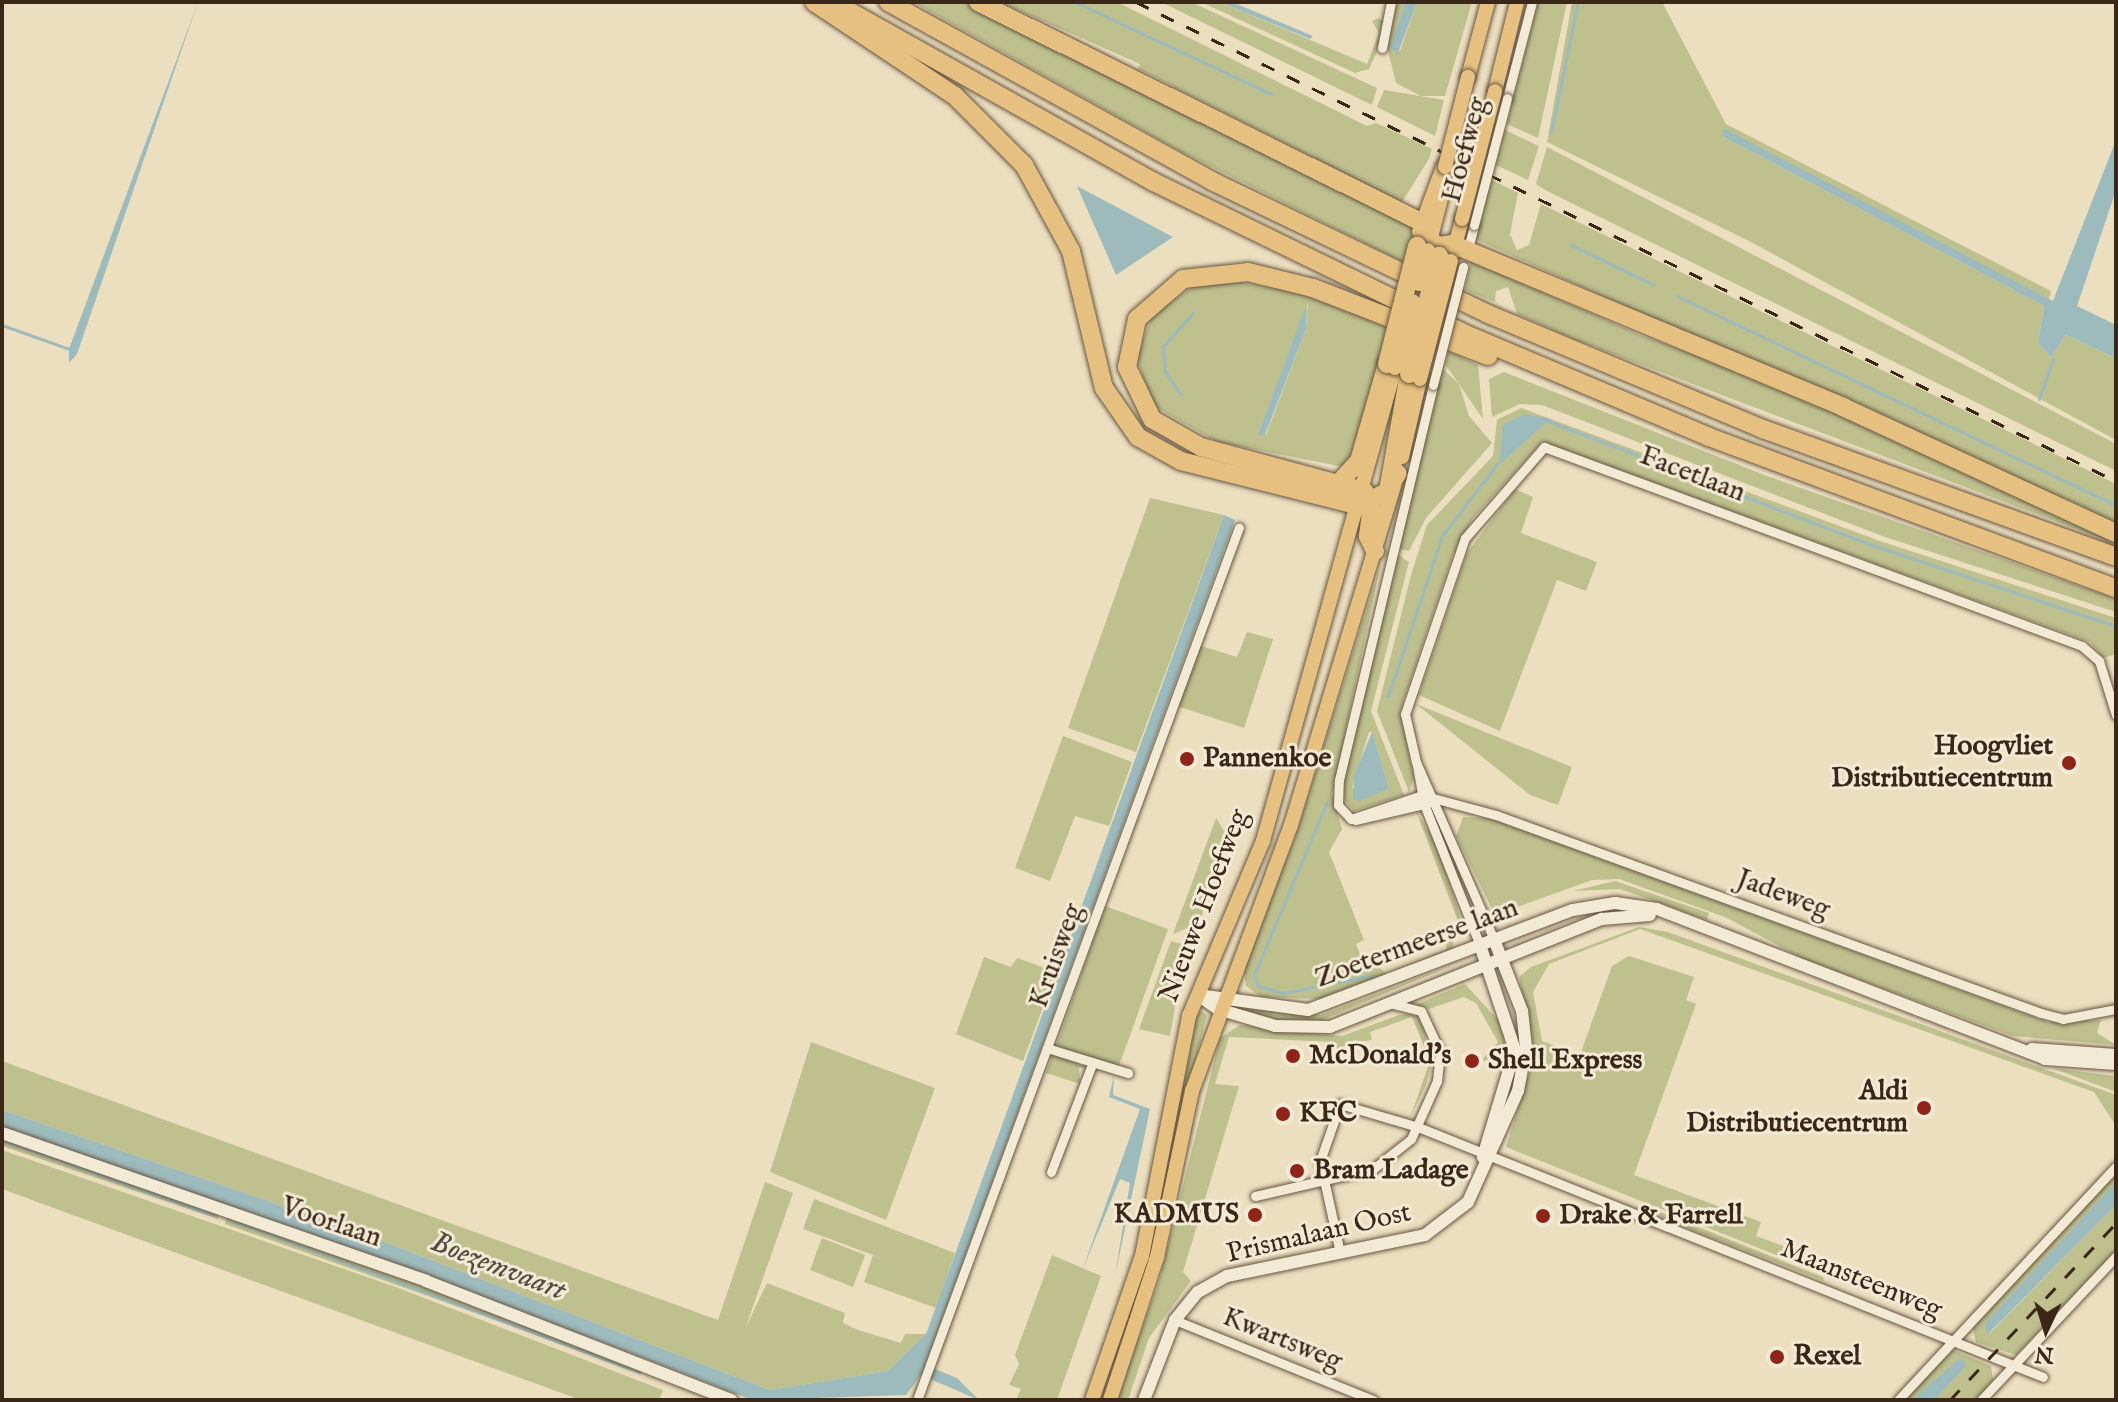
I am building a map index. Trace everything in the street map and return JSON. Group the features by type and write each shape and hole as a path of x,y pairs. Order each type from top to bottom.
{"highway":[{"path":"814,2 955,96 1024,165 1071,251 1104,388 1138,437 1181,461 1374,499"},
{"path":"833,2 1203,208 1579,384"},
{"path":"888,2 1181,165 1465,304 1763,429 2116,557"},
{"path":"978,2 1402,213 1440,248 1871,419 2116,533"},
{"path":"1376,543 1374,499 1440,248 1431,204 1445,167"},
{"path":"1402,213 1431,204"},
{"path":"1374,499 1339,483 1201,447 1152,419 1133,393 1126,362 1134,326 1154,298 1200,274 1266,274 1579,384 2116,588"},
{"path":"1339,483 1359,461 1409,374"},
{"path":"1374,499 1398,473"}],"main road":[{"name":"Hoefweg","path":"1445,167 1488,2"},
{"name":"Hoefweg","path":"1415,295 1440,248 1468,222 1501,94 1517,2"},
{"name":"Hoefweg","path":"1440,248 1445,309"},
{"name":"Nieuwe Hoefweg","path":"1398,473 1415,295"},
{"name":"Nieuwe Hoefweg","path":"1409,374 1445,309"},
{"name":"Nieuwe Hoefweg","path":"1092,1400 1142,1256 1171,1087 1198,995 1263,841 1348,549 1376,543 1286,838 1220,1002 1192,1091 1157,1257 1110,1400"}],"street":[{"path":"1382,48 1391,2"},
{"name":"Hoefweg","path":"1501,94 1532,2"},
{"name":"Nieuwe Hoefweg","path":"1409,374 1376,543 1339,780 1338,805 1351,819 1369,822 1423,800"},
{"name":"Facetlaan","path":"1481,948 1423,800 1405,714 1461,547 1502,490 1549,447 2082,646 2099,661 2116,715"},
{"name":"Kruisweg","path":"917,1400 1239,527"},
{"name":"Facetlaan","path":"1416,762 1436,800 1495,942"},
{"path":"1423,800 1436,800"},
{"name":"Jadeweg","path":"1436,800 1511,820 2041,1013 2063,1019 2116,1009"},
{"name":"Zoetermeerse laan","path":"1220,1002 1264,1009 1308,1010 1595,904 1657,909 1681,921 2045,1059 2116,1064"},
{"name":"Zoetermeerse laan","path":"1198,995 1275,1026 1319,1029 1393,1004 1617,914 1681,921"},
{"name":"Prismalaan Oost","path":"1144,1400 1175,1320 1198,1292 1227,1276 1436,1231 1468,1202 1526,1048 1522,1011 1495,942"},
{"name":"Prismalaan Oost","path":"1481,948 1515,1050 1488,1155"},
{"path":"1255,1196 1325,1181 1389,1161 1418,1127 1440,1062 1427,1018 1393,1004"},
{"name":"Zoetermeerse laan","path":"2015,1046 2116,1055"},
{"path":"1047,1048 1128,1073"},
{"path":"1051,1172 1092,1064"},
{"name":"Maansteenweg","path":"1325,1181 1322,1144 1337,1104 1418,1127 2043,1377"},
{"name":"Voorlaan","path":"2,1133 426,1281 732,1400"},
{"path":"1898,1400 2116,1166"},
{"path":"1325,1181 1340,1253"},
{"path":"1981,1400 2116,1256"},
{"name":"Kwartsweg","path":"1175,1320 1373,1400"}],"green space":[{"path":"913,2 966,2 1418,226 1407,264 1182,152"},
{"path":"1000,2 1117,2 1367,126 1376,123 1432,149 1429,159 1402,202 1138,69 1140,64"},
{"path":"1161,2 1191,2 1377,88 1372,105"},
{"path":"1201,2 1220,2 1367,64 1379,33 1372,21 1379,18 1383,21 1379,47 1369,69 1355,73"},
{"path":"1397,2 1406,2 1391,48 1400,51 1417,2 1472,2 1445,96 1421,96 1396,83 1387,47"},
{"path":"1538,2 1567,2 1538,138 1507,124"},
{"path":"1572,2 1662,2 1726,124 2051,291 2049,299 1723,129 1722,136 2044,306 2038,343 2051,358 2066,335 2116,358 2116,440 1751,242 1547,142"},
{"path":"1384,90 1444,100 1435,136 1377,107"},
{"path":"1505,130 1539,146 1528,180 1496,165"},
{"path":"1547,147 2116,444 2116,471 1545,190 1536,184"},
{"path":"1492,180 1518,193 1510,234 1517,250 1529,245 1541,204 2116,484 2116,525 1475,239"},
{"path":"1471,261 1640,335 1799,393 2116,537 2116,544 1571,338 1517,314 1508,287 1496,291 1495,302 1465,290"},
{"path":"1235,281 1295,292 1389,327 1355,455 1344,467 1217,442 1152,405 1137,358 1151,316 1194,286","holes":["1308,303 1306,329 1266,435 1259,433"]},
{"path":"1449,351 1478,365 1483,419 1445,364"},
{"path":"1442,368 1459,384 1469,416 1492,443 1426,518 1409,551 1395,548"},
{"path":"1504,372 1767,476 2116,599 2116,612 1882,536 1542,405 1520,404 1492,417 1489,379"},
{"path":"1521,408 1880,541 2116,618 2116,654 2104,658 2090,642 1542,442 1473,518 1452,557 1400,711 1414,778 1409,792 1377,711 1411,575 1427,525 1493,456 1497,420"},
{"path":"1515,489 1533,497 1521,533 1597,562 1586,591 1557,580 1500,731 1419,695 1467,553"},
{"path":"1150,498 1224,515 1136,752 1068,728"},
{"path":"1393,552 1409,562 1371,711 1404,795 1354,811 1342,797 1345,769","holes":["1369,732 1372,732 1389,788 1352,788"]},
{"path":"1381,563 1332,795 1342,829 1329,852 1364,940 1356,944 1363,961 1371,958 1386,974 1446,950 1447,929 1455,926 1452,953 1321,999 1261,997 1246,986 1243,963 1296,835"},
{"path":"1247,632 1273,639 1244,728 1177,706 1198,645 1237,657"},
{"path":"1416,704 1572,767 1558,805 1530,795"},
{"path":"1063,736 1132,762 1109,826 1075,816 1050,881 1015,868"},
{"path":"1416,811 1437,844 1464,928 1461,929"},
{"path":"1463,817 1490,818 2048,1022 2101,1020 2097,1033 2116,1045 2013,1036 1803,959 1725,917 1619,879 1592,880 1495,915 1456,836"},
{"path":"1216,818 1224,831 1200,923 1173,934"},
{"path":"1615,881 1709,913 1707,920 1620,889 1573,891"},
{"path":"1105,906 1168,929 1119,1066 1056,1047"},
{"path":"1639,927 1668,932 2116,1095 2116,1126 2094,1092 1640,929 1549,964 1533,992 1542,1041 1580,1055 1612,966 1629,956 1694,977 1686,1000 1696,1004 1634,1175 1761,1222 1756,1236 1824,1261 1819,1272 1506,1147 1535,1053 1519,977 1531,967"},
{"path":"1171,941 1186,945 1170,1036 1139,1029"},
{"path":"984,957 1011,967 1017,958 1056,972 1023,1061 956,1034"},
{"path":"1455,964 1322,1020 1275,1021 1231,1008 1321,1015"},
{"path":"1465,984 1499,1021 1504,1038 1505,1053 1479,1063 1498,1042 1476,1003 1464,997 1429,1009 1415,1005"},
{"path":"1201,1011 1207,1015 1126,1333 1194,1018"},
{"path":"1410,1014 1420,1018 1431,1054 1431,1067 1426,1085 1410,1118 1430,1061 1412,1017 1370,1032 1372,1040 1356,1042 1342,1056 1332,1042 1229,1037 1215,1084 1239,1086 1183,1272 1191,1281 1149,1338 1128,1400 1117,1400 1159,1281 1220,1038 1240,1025 1342,1036 1399,1015"},
{"path":"811,1042 935,1088 886,1220 770,1172"},
{"path":"1053,1054 1087,1067 1079,1068 1080,1084 1046,1073"},
{"path":"2,1061 718,1320 765,1182 793,1193 745,1329 767,1283 845,1313 843,1323 858,1330 901,1343 905,1334 926,1334 888,1371 770,1390 356,1231 2,1110"},
{"path":"2052,1068 2116,1076 2116,1092"},
{"path":"2,1138 218,1213 218,1219 2,1146"},
{"path":"2,1150 393,1286 663,1390 659,1400 581,1400 253,1281 2,1189"},
{"path":"2116,1171 2116,1182 1985,1323 1989,1334 2116,1205 2116,1250 2016,1355 1976,1342 1972,1326"},
{"path":"814,1199 955,1253 936,1308 864,1282 873,1255 803,1229"},
{"path":"1643,1205 1823,1277 1824,1281 1642,1211"},
{"path":"226,1217 426,1285 644,1373 225,1224"},
{"path":"822,1238 865,1255 853,1287 810,1270"},
{"path":"1052,1255 1101,1276 1057,1400 1016,1400 1021,1389 1009,1385 1019,1364 1015,1355"},
{"path":"1953,1350 1991,1366 1993,1380 1976,1400 1903,1400"}],"water":[{"path":"198,2 77,354 69,363 69,349"},
{"path":"1220,2 1232,2 1313,36 1310,39"},
{"path":"1406,2 1417,2 1398,53 1390,48"},
{"path":"1723,128 2053,301 2116,140 2116,190 2077,306 2116,325 2116,358 2066,335 2051,358 2038,343 2044,306 1722,136"},
{"path":"1077,186 1173,237 1116,275"},
{"path":"1307,303 1306,329 1265,435 1258,435"},
{"path":"1524,414 1550,419 1499,465 1503,425"},
{"path":"1224,515 1235,520 925,1365 957,1378 979,1400 921,1375 906,1395 752,1400 450,1284 2,1128 2,1110 356,1231 770,1390 888,1371 926,1334"},
{"path":"1372,732 1389,788 1360,801 1353,799 1354,776"},
{"path":"1114,1075 1113,1095 1150,1109 1115,1276 1130,1183 1120,1179 1082,1271 1140,1109 1109,1097"},
{"path":"2116,1182 2116,1205 1987,1335 1985,1323"},
{"path":"1961,1357 1966,1366 1934,1400 1912,1400"}],"waterway":[{"path":"1075,2 1271,94"},
{"path":"1551,132 1578,2"},
{"path":"1571,245 1654,285"},
{"path":"1677,296 2116,505"},
{"path":"1181,395 1165,371 1163,346 1193,313"},
{"path":"2,325 69,349"},
{"path":"2039,399 2053,358"},
{"path":"1548,421 1866,543 2116,626"},
{"path":"1388,696 1442,536 1497,464"},
{"path":"1327,802 1254,975 1258,986 1284,993 1373,975"},
{"path":"2,1140 213,1215"},
{"path":"228,1219 639,1372"}],"railway":[{"path":"1136,2 2116,481"},
{"path":"1950,1400 2116,1223"}],"place":[{"name":"Pannenkoe","path":"1187,759"},
{"name":"Hoogvliet Distributiecentrum","path":"2069,763"},
{"name":"McDonald's","path":"1293,1056"},
{"name":"Shell Express","path":"1472,1061"},
{"name":"Aldi Distributiecentrum","path":"1924,1108"},
{"name":"KFC","path":"1283,1114"},
{"name":"Bram Ladage","path":"1297,1171"},
{"name":"KADMUS","path":"1255,1215"},
{"name":"Drake & Farrell","path":"1543,1216"},
{"name":"Rexel","path":"1777,1357"}],"water label":[{"name":"Boezemvaart","path":"498,1267"}]}
